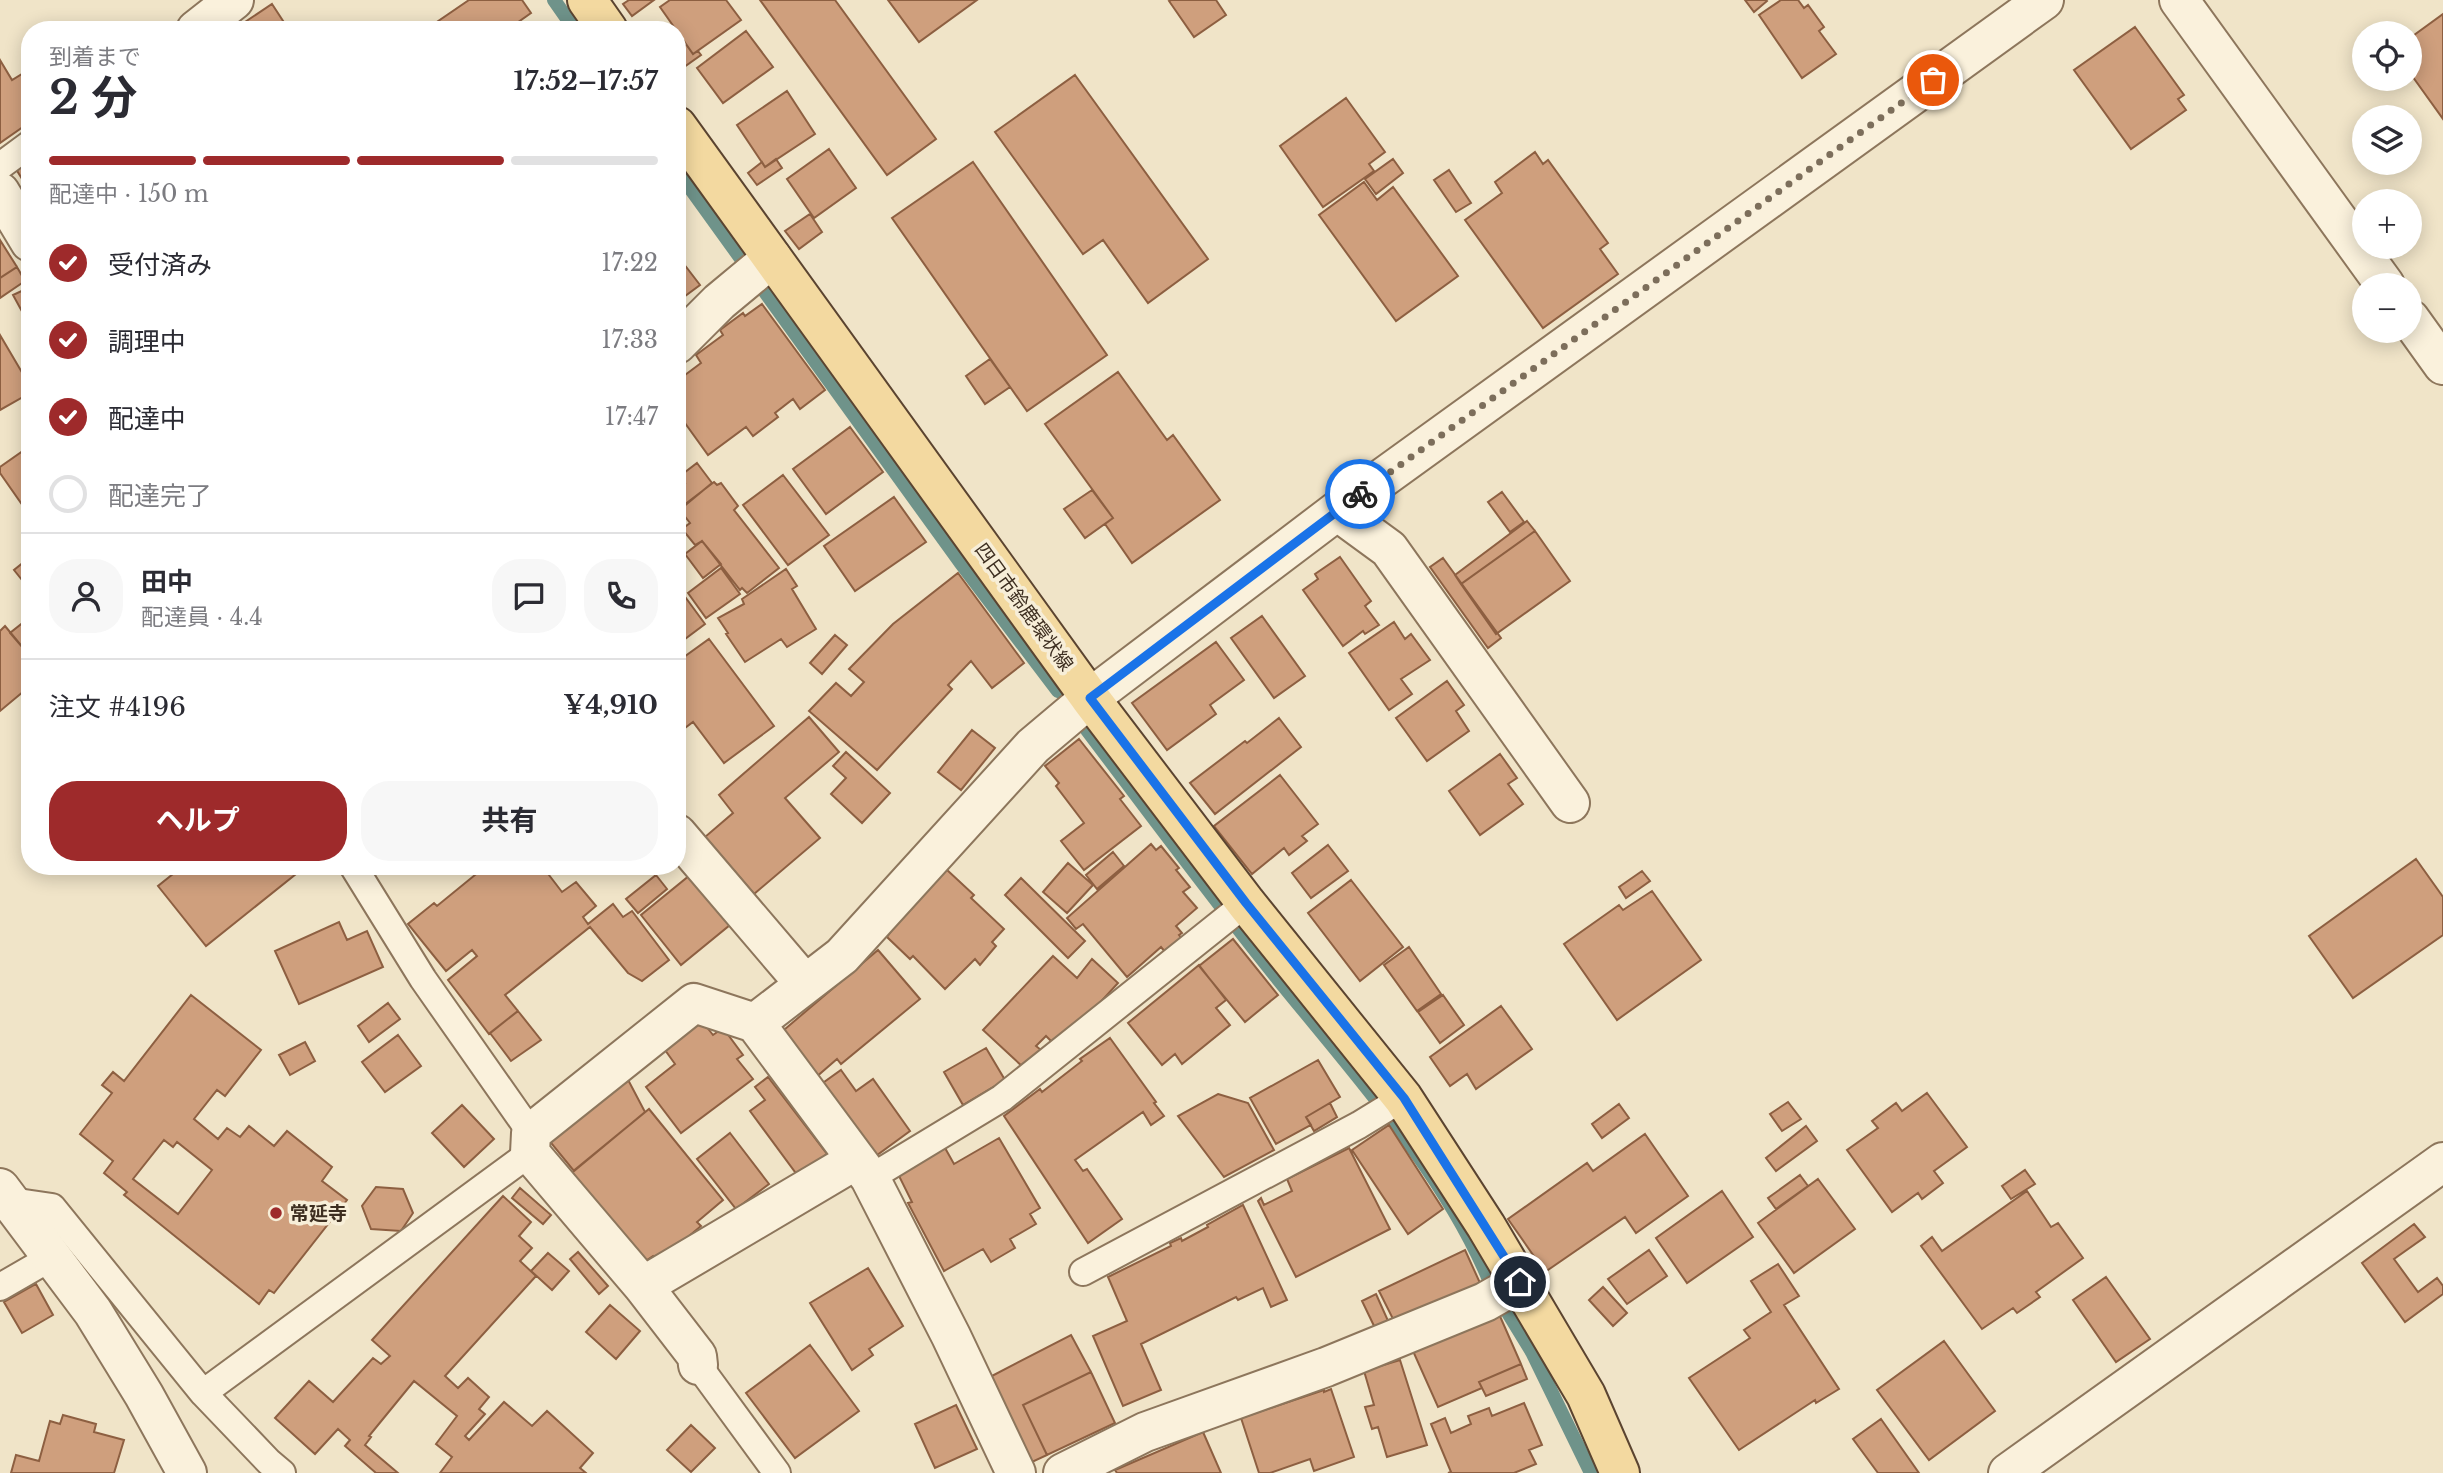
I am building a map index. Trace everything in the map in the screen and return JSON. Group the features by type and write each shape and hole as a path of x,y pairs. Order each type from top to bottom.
{"main road":[{"path":"587,0 602,21"},
{"name":"四日市鈴鹿環状線","path":"686,139 1090,698 1245,904 1404,1098 1520,1282 1586,1395 1620,1473"}],"street":[{"path":"207,21 234,0"},
{"path":"755,1023 842,956 1033,746 1090,698 1337,511 2044,0"},
{"path":"2179,0 2376,273"},
{"path":"0,192 21,227"},
{"path":"686,336 771,259"},
{"path":"2422,336 2443,365"},
{"path":"1337,511 1389,550 1570,803"},
{"path":"686,844 806,984"},
{"path":"698,1365 697,1356 531,1143 694,1003 755,1023 863,1169 951,1336 1016,1473"},
{"path":"2008,1473 2443,1162"},
{"path":"643,1286 863,1169"},
{"path":"6,1195 93,1312 145,1395 187,1473"},
{"path":"1062,1473 1145,1432 1326,1367 1485,1302 1520,1282"}],"lane":[{"path":"0,166 21,151"},
{"path":"203,1393 531,1143 359,875"},
{"path":"863,1169 1002,1098 1245,904"},
{"path":"1083,1272 1359,1125 1404,1098"},
{"path":"6,1195 52,1207 203,1393 282,1473"},
{"path":"0,1287 52,1257"},
{"path":"698,1365 777,1473"}],"building":[{"path":"469,0 522,0 531,13 520,21 438,21"},
{"path":"629,0 654,0 632,16 623,4"},
{"path":"670,0 726,0 741,20 693,54 686,44 686,21 670,21 660,7"},
{"path":"760,0 835,0 936,139 887,175"},
{"path":"888,0 977,0 919,42"},
{"path":"1216,0 1226,15 1194,37 1169,1"},
{"path":"1745,0 1766,0 1767,1 1754,12"},
{"path":"1781,0 1798,0 1804,8 1808,5 1824,27 1819,31 1836,54 1802,78 1759,15"},
{"path":"272,4 283,21 246,21"},
{"path":"2443,14 2443,119 2422,90 2422,29"},
{"path":"2135,27 2184,95 2178,99 2186,110 2131,149 2074,70"},
{"path":"746,31 773,67 723,103 697,68"},
{"path":"686,44 693,54 698,51 701,55 686,66"},
{"path":"0,60 12,80 21,74 21,128 0,143"},
{"path":"1075,75 1208,259 1148,303 1103,240 1083,254 995,132"},
{"path":"787,91 815,134 765,167 737,125"},
{"path":"1346,98 1385,152 1369,164 1374,171 1323,207 1280,146"},
{"path":"829,149 856,188 814,218 787,179"},
{"path":"1535,152 1543,164 1548,160 1608,243 1600,249 1618,274 1543,328 1465,220 1502,193 1495,182"},
{"path":"776,159 782,168 757,185 748,173 762,162 765,167"},
{"path":"1393,159 1403,173 1376,194 1365,179"},
{"path":"973,162 1107,355 1027,411 892,218"},
{"path":"1449,170 1471,203 1456,212 1434,180"},
{"path":"1364,182 1377,200 1393,187 1458,276 1396,321 1319,215"},
{"path":"810,214 822,232 799,249 785,231"},
{"path":"0,240 17,267 0,278"},
{"path":"17,267 21,274 21,284 0,298 0,278"},
{"path":"686,267 700,285 686,295"},
{"path":"21,291 21,310 13,295"},
{"path":"762,304 825,390 800,409 793,399 775,413 778,417 753,436 746,427 708,455 686,424 686,374 701,363 696,355 723,335 720,330 743,313 745,316"},
{"path":"0,335 21,371 21,398 0,410"},
{"path":"990,359 1010,387 985,404 966,376"},
{"path":"1118,372 1167,440 1173,435 1220,500 1132,563 1105,524 1113,518 1045,424"},
{"path":"850,427 883,472 826,514 793,469"},
{"path":"21,452 21,503 0,473 0,467"},
{"path":"697,463 712,483 686,505 686,471"},
{"path":"783,475 829,535 788,565 743,505"},
{"path":"714,482 717,485 721,483 738,506 734,510 779,568 747,593 742,588 740,590 702,541 695,545 686,534 686,526 690,523 686,518 686,504"},
{"path":"1092,490 1113,518 1085,538 1064,509"},
{"path":"1502,492 1524,522 1510,532 1488,502"},
{"path":"894,497 926,542 855,591 824,546"},
{"path":"1527,521 1535,531 1461,584 1455,575"},
{"path":"1535,531 1570,581 1496,634 1461,584"},
{"path":"702,541 721,564 703,578 686,553"},
{"path":"1340,557 1371,601 1365,606 1379,625 1365,634 1363,631 1343,646 1303,590 1318,579 1315,574"},
{"path":"1443,558 1501,638 1488,648 1430,567"},
{"path":"21,564 21,579 14,570"},
{"path":"721,568 740,594 706,618 688,593"},
{"path":"786,569 797,586 792,589 816,629 787,647 781,639 745,662 718,618 744,604 742,599"},
{"path":"958,573 1024,663 992,688 971,661 948,685 952,689 877,770 809,711 836,683 851,696 864,682 849,669 893,624"},
{"path":"686,598 705,624 686,638"},
{"path":"1262,616 1305,676 1274,698 1231,638"},
{"path":"1394,622 1405,639 1411,634 1430,660 1401,679 1412,694 1389,710 1349,653"},
{"path":"21,624 21,646 10,633"},
{"path":"5,626 21,645 21,694 0,711 0,631"},
{"path":"835,635 847,645 822,674 810,663"},
{"path":"709,639 774,726 724,763 693,722 686,727 686,656"},
{"path":"1216,642 1244,680 1210,705 1216,714 1167,750 1132,703"},
{"path":"1447,681 1464,705 1456,711 1469,731 1427,761 1396,718"},
{"path":"809,717 839,752 785,798 820,838 754,894 705,837 733,813 719,795"},
{"path":"1279,718 1301,747 1215,814 1190,783"},
{"path":"972,730 995,748 961,790 938,772"},
{"path":"1079,739 1124,796 1120,799 1141,826 1084,870 1061,841 1084,823 1056,786 1059,783 1045,766"},
{"path":"846,752 890,793 862,823 831,794 846,778 833,766"},
{"path":"1500,754 1517,778 1508,784 1523,804 1480,835 1449,791"},
{"path":"1280,775 1318,824 1302,836 1307,841 1289,855 1284,848 1252,874 1214,826"},
{"path":"1151,844 1156,850 1161,846 1179,868 1176,870 1190,887 1183,892 1197,908 1176,926 1182,933 1179,935 1183,940 1166,953 1161,947 1127,977 1083,924 1076,929 1067,918"},
{"path":"1328,845 1348,871 1311,898 1292,873"},
{"path":"1113,852 1124,866 1097,889 1086,875"},
{"path":"2416,859 2443,897 2443,935 2353,998 2309,936"},
{"path":"1068,863 1093,885 1067,913 1043,892"},
{"path":"946,869 974,895 971,898 1004,929 992,942 996,946 980,965 975,959 945,989 913,956 910,959 887,937 908,907"},
{"path":"695,871 736,920 681,965 641,915"},
{"path":"1642,871 1650,881 1626,898 1619,887"},
{"path":"172,875 295,875 206,946 158,886"},
{"path":"475,875 549,875 562,892 576,882 596,906 583,917 588,924 613,904 623,917 632,911 669,960 642,981 628,973 590,927 505,995 518,1011 489,1034 448,980 477,956 472,950 446,971 408,924 434,903 437,906"},
{"path":"656,875 667,889 638,913 626,899"},
{"path":"1021,878 1085,941 1068,958 1005,895"},
{"path":"1351,880 1403,947 1360,981 1308,913"},
{"path":"1652,891 1701,960 1617,1020 1564,944 1619,905 1623,910"},
{"path":"339,922 347,940 367,931 383,967 299,1004 275,951"},
{"path":"1233,939 1278,995 1245,1022 1199,966"},
{"path":"1409,947 1441,994 1417,1011 1384,965"},
{"path":"878,950 920,999 841,1064 837,1059 815,1078 778,1035"},
{"path":"1053,956 1077,978 1092,959 1118,983 1073,1032 1054,1044 1046,1036 1036,1046 1041,1050 1024,1068 983,1030"},
{"path":"1199,965 1226,1000 1216,1008 1230,1025 1182,1064 1175,1054 1162,1065 1128,1023"},
{"path":"191,995 261,1050 225,1096 217,1090 194,1119 218,1139 227,1128 240,1137 249,1126 274,1146 287,1131 332,1167 322,1181 347,1200 274,1293 269,1290 259,1304 124,1195 127,1192 104,1173 113,1161 80,1134 112,1093 102,1085 113,1072 124,1081","holes":["164,1140 173,1147 177,1142 212,1170 178,1214 133,1179"]},
{"path":"1443,995 1464,1025 1440,1043 1418,1012"},
{"path":"388,1003 400,1019 369,1042 358,1026"},
{"path":"1501,1006 1532,1049 1476,1089 1467,1074 1450,1086 1430,1057"},
{"path":"518,1011 541,1040 511,1061 490,1033"},
{"path":"702,1021 713,1035 723,1028 743,1055 737,1059 753,1079 681,1133 646,1087 675,1064 665,1050"},
{"path":"398,1035 421,1066 385,1092 362,1062"},
{"path":"1110,1038 1164,1116 1151,1125 1143,1112 1075,1160 1083,1171 1087,1169 1122,1219 1088,1243 1004,1116 1040,1089 1042,1092 1082,1061 1080,1059"},
{"path":"305,1042 315,1061 290,1075 279,1055"},
{"path":"986,1048 1005,1080 963,1105 944,1072"},
{"path":"1318,1060 1340,1097 1306,1117 1311,1125 1276,1144 1250,1098"},
{"path":"841,1070 856,1091 873,1079 910,1131 873,1158 820,1085"},
{"path":"625,1074 645,1112 574,1171 547,1138"},
{"path":"768,1077 827,1154 798,1176 750,1111 765,1100 755,1087"},
{"path":"1927,1093 1967,1147 1934,1171 1943,1183 1922,1199 1918,1193 1892,1212 1847,1150 1878,1128 1872,1121 1896,1103 1902,1111"},
{"path":"1218,1094 1248,1103 1274,1150 1224,1177 1178,1116"},
{"path":"1788,1102 1801,1119 1782,1131 1770,1114"},
{"path":"1330,1103 1337,1117 1314,1131 1306,1117"},
{"path":"1619,1104 1629,1118 1602,1138 1592,1124"},
{"path":"462,1105 494,1139 464,1167 432,1133"},
{"path":"649,1109 723,1200 697,1222 701,1226 658,1262 653,1256 644,1262 571,1173"},
{"path":"1389,1125 1443,1209 1408,1234 1352,1150"},
{"path":"1806,1126 1817,1141 1776,1171 1766,1158"},
{"path":"730,1133 769,1184 736,1209 697,1159"},
{"path":"1645,1134 1688,1196 1636,1233 1625,1217 1545,1272 1508,1219 1587,1163 1593,1171"},
{"path":"999,1138 1040,1208 1030,1214 1036,1224 1010,1239 1015,1248 991,1262 983,1249 944,1271 908,1203 912,1202 899,1176 945,1148 954,1164"},
{"path":"1349,1148 1390,1229 1296,1277 1258,1201 1261,1198 1264,1205 1292,1191 1287,1179"},
{"path":"2025,1170 2035,1184 2011,1199 2002,1186"},
{"path":"1800,1175 1808,1186 1776,1209 1768,1198"},
{"path":"1818,1179 1855,1229 1794,1273 1758,1223"},
{"path":"376,1187 403,1189 413,1213 401,1231 371,1229 362,1206"},
{"path":"520,1188 551,1215 543,1224 512,1198"},
{"path":"1722,1191 1753,1237 1687,1283 1656,1238"},
{"path":"2027,1191 2051,1227 2058,1223 2083,1258 2036,1292 2040,1297 2017,1313 2013,1308 1982,1329 1921,1246 1932,1237 1942,1251"},
{"path":"503,1196 531,1222 519,1236 532,1248 520,1261 536,1276 445,1376 458,1388 468,1378 489,1397 479,1409 485,1414 465,1436 469,1440 504,1402 532,1426 547,1411 593,1453 580,1468 586,1473 440,1473 452,1457 436,1444 457,1416 414,1381 369,1436 371,1437 365,1445 398,1473 376,1473 345,1446 350,1440 338,1429 315,1454 275,1418 309,1381 333,1402 373,1358 381,1364 390,1356 372,1340"},
{"path":"1243,1205 1287,1300 1271,1307 1263,1288 1238,1300 1236,1297 1141,1344 1161,1390 1123,1406 1093,1336 1127,1321 1108,1277 1171,1246 1170,1243 1181,1238 1182,1241"},
{"path":"2414,1224 2425,1237 2394,1259 2418,1292 2437,1278 2443,1286 2443,1294 2405,1322 2362,1263"},
{"path":"1465,1250 1480,1283 1395,1323 1379,1291"},
{"path":"1649,1250 1667,1276 1627,1304 1608,1279"},
{"path":"578,1252 608,1286 599,1294 570,1259"},
{"path":"548,1253 569,1271 552,1290 531,1271"},
{"path":"1778,1264 1799,1296 1784,1305 1839,1389 1816,1403 1815,1400 1739,1450 1689,1378 1750,1338 1744,1330 1771,1312 1751,1281"},
{"path":"868,1268 903,1326 869,1349 873,1355 852,1370 810,1303"},
{"path":"2106,1277 2150,1339 2116,1362 2073,1300"},
{"path":"36,1284 53,1315 22,1333 4,1302"},
{"path":"1603,1287 1627,1313 1613,1326 1589,1300"},
{"path":"1376,1294 1389,1323 1376,1330 1362,1301"},
{"path":"610,1305 640,1331 616,1359 586,1332"},
{"path":"1499,1314 1521,1364 1479,1382 1482,1388 1438,1407 1413,1351"},
{"path":"1071,1335 1091,1372 1023,1405 1047,1455 1032,1462 988,1378"},
{"path":"1944,1341 1995,1411 1929,1460 1877,1390"},
{"path":"810,1345 859,1411 795,1458 746,1393"},
{"path":"1400,1360 1427,1445 1387,1457 1378,1427 1372,1429 1365,1407 1374,1405 1364,1371"},
{"path":"1521,1364 1527,1379 1486,1396 1479,1382"},
{"path":"1091,1372 1115,1423 1047,1455 1023,1405"},
{"path":"1331,1389 1354,1457 1314,1471 1310,1459 1270,1473 1259,1473 1241,1418"},
{"path":"1524,1403 1542,1445 1529,1450 1536,1464 1514,1473 1448,1473 1451,1472 1431,1424 1445,1418 1451,1433 1471,1424 1468,1416 1489,1408 1492,1416"},
{"path":"956,1405 977,1449 935,1468 915,1424"},
{"path":"63,1415 96,1424 94,1432 124,1440 114,1473 11,1473 16,1455 39,1461 50,1421 60,1424"},
{"path":"1881,1419 1919,1473 1878,1473 1853,1439"},
{"path":"691,1425 715,1448 691,1472 667,1450"},
{"path":"1203,1432 1221,1473 1117,1473 1115,1470"}],"waterway":[{"path":"554,0 569,21"},
{"path":"686,182 960,562 1058,691"},
{"path":"1087,730 1229,917 1395,1124 1448,1201 1490,1282"},
{"path":"1507,1311 1532,1352 1591,1473"}],"way so far":[{"path":"1360,494 1933,80"}],"place":[{"name":"常延寺","path":"276,1213"}],"route":[{"path":"1360,494 1090,698 1246,903 1404,1098 1520,1282"}]}
